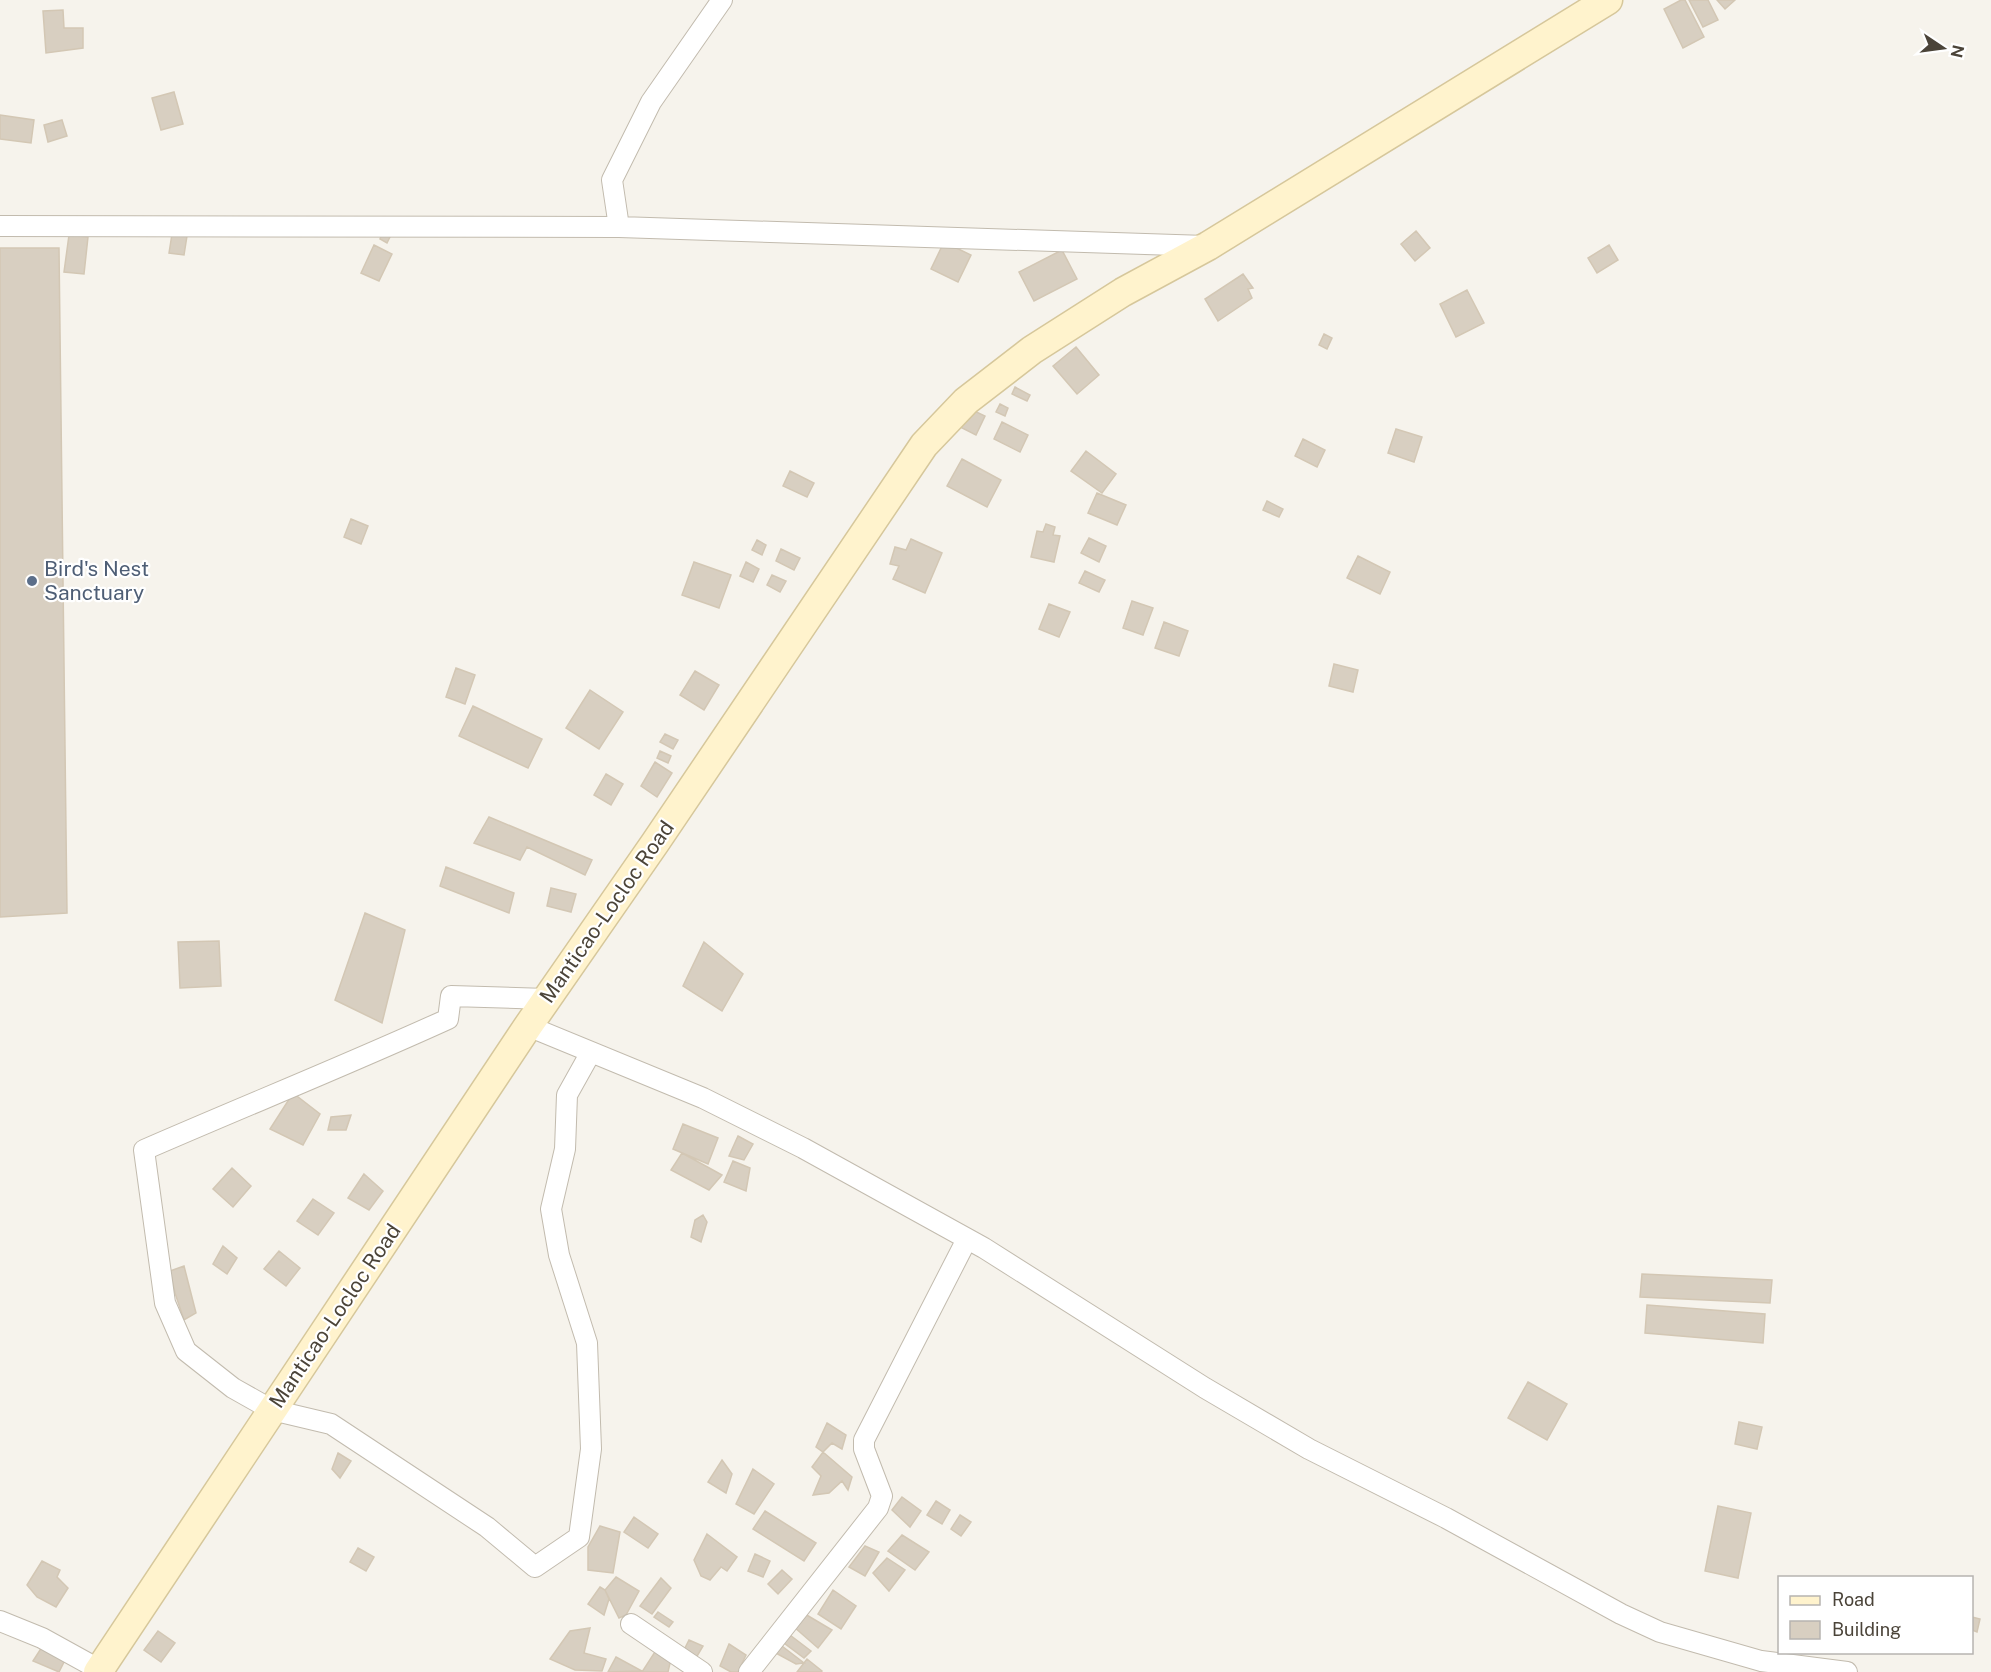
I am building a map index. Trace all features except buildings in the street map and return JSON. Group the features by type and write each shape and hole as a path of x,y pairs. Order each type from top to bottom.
{"street":[{"path":"619,227 612,180 651,102 722,0"},
{"name":"Manticao-Locloc Road","path":"99,1671 528,1026 655,843 924,445 966,401 1032,350 1123,292 1208,246 1608,0"},
{"path":"0,226 619,227 1208,246"},
{"path":"547,999 451,996 448,1019 144,1150 165,1303 186,1351 233,1388 272,1410 332,1425 487,1527 535,1568 579,1537 591,1449 587,1343 559,1255 551,1209 565,1149 567,1095 591,1052"},
{"path":"528,1026 703,1098 803,1148 967,1239 1205,1389 1309,1449 1446,1518 1621,1614 1660,1632 1761,1661 1847,1672"},
{"path":"749,1672 878,1508 882,1496 864,1449 864,1440 967,1239"},
{"path":"0,1621 42,1638 99,1671"},
{"path":"631,1624 702,1672"}],"place":[{"name":"Bird's Nest Sanctuary","path":"32,581"}]}
